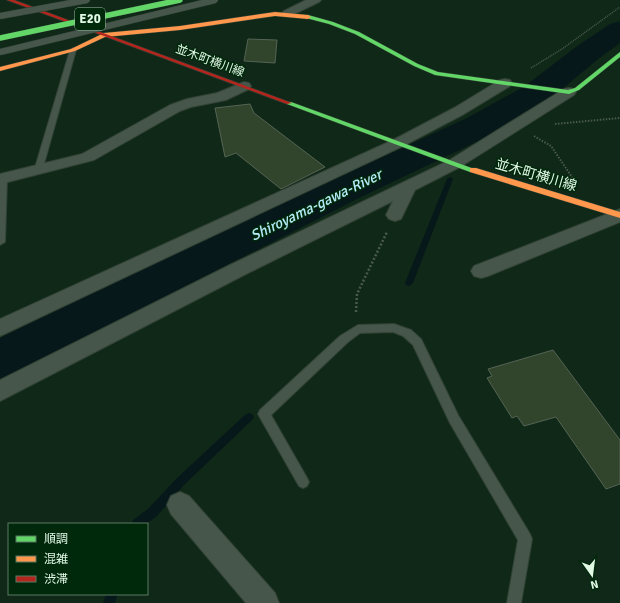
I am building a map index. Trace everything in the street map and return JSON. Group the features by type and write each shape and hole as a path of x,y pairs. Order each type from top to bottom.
{"main road":[{"name":"並木町横川線","path":"9,0 450,162 514,184 620,215"},
{"name":"E20","path":"0,38 180,0"},
{"name":"E20","path":"0,25 97,5"},
{"path":"0,69 73,50 104,35 173,28 288,13 333,24 366,38 421,68 437,74 564,91 577,89 620,54"}],"street":[{"path":"288,13 315,0"},
{"path":"0,328 400,144 511,83"},
{"path":"2,179 88,157 175,108 187,103 221,97 244,86"},
{"path":"0,391 237,270 408,186 450,162 519,128 564,91"},
{"path":"395,215 408,186"},
{"path":"481,271 620,215"},
{"path":"180,505 265,603"}],"lane":[{"path":"0,16 87,0"},
{"path":"0,52 215,0"},
{"path":"38,170 73,50"},
{"path":"0,242 2,179"},
{"path":"303,482 264,414 344,339 358,329 394,328 407,332 417,342 454,418 525,539 514,603"}],"path":[{"path":"511,83 562,49 620,7"},
{"path":"519,128 620,118"},
{"path":"519,128 551,146 579,188 584,204"},
{"path":"358,329 355,323 357,294 395,215"}],"building":[{"path":"248,39 277,40 275,63 244,61"},
{"path":"250,104 254,113 325,167 281,189 236,153 225,157 215,108"},
{"path":"553,350 620,440 620,484 606,489 556,417 524,426 517,416 512,418 487,378 492,376 488,369"}],"waterway":[{"name":"Shiroyama-gawa-River","path":"0,362 166,276 343,190 480,126 537,93 587,53 620,30"},
{"path":"409,283 450,179"},
{"path":"138,523 152,513 181,481 249,417"},
{"path":"109,603 112,595"}],"traffic: fast":[{"path":"0,38 180,0"},
{"path":"308,17 331,23 357,33 416,65 437,74 569,92 577,89 620,54"},
{"path":"289,103 473,170"}],"traffic: slow":[{"path":"0,69 73,50 104,35 180,28 275,14 308,17"},
{"path":"473,170 620,215"}],"traffic: jam":[{"path":"9,0 289,103"}]}
